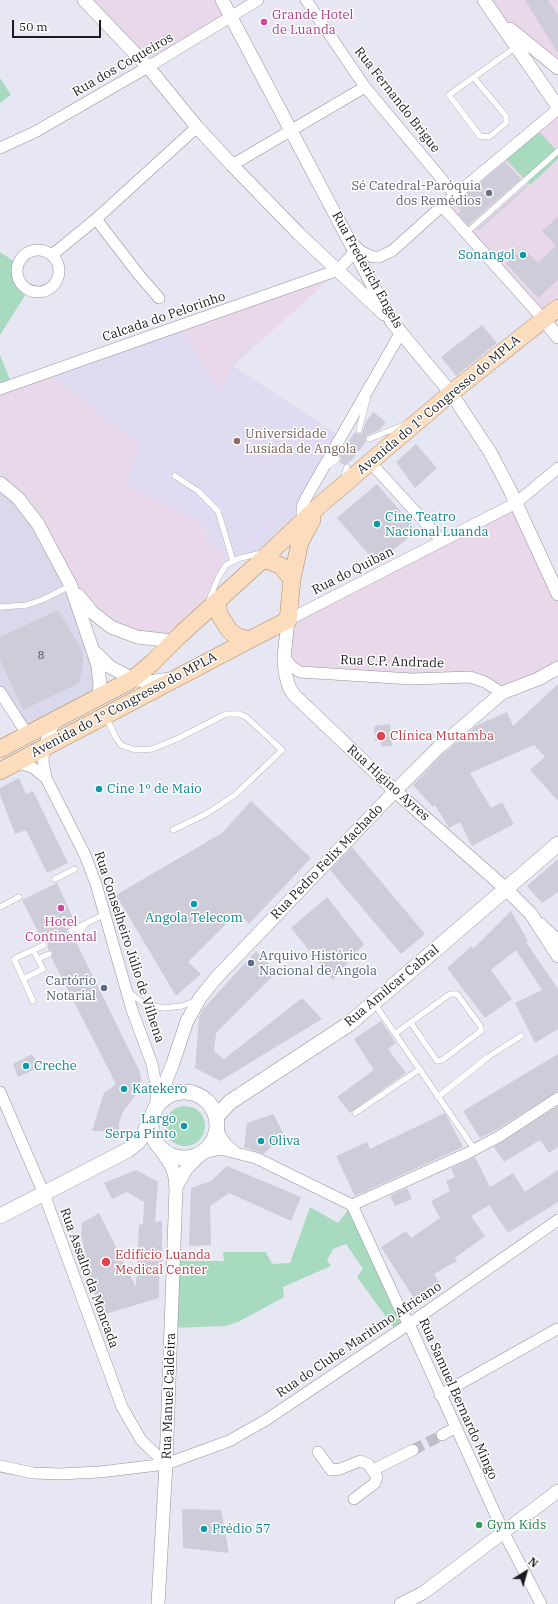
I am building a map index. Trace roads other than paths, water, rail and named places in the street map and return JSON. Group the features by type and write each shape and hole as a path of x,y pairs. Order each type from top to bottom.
{"main road":[{"name":"Avenida do 1º Congresso do MPLA","path":"262,560 342,486 451,393 558,308"},
{"name":"Avenida do 1º Congresso do MPLA","path":"292,579 300,542 322,504"},
{"path":"262,560 276,563 286,570 292,579 287,626 249,640 236,636 229,630 219,614 217,601 262,560"},
{"name":"Avenida do 1º Congresso do MPLA","path":"0,749 133,679 217,601"},
{"name":"Avenida do 1º Congresso do MPLA","path":"0,770 249,640"},
{"name":"Rua Amilcar Cabral","path":"217,1122 230,1102 349,1024 558,844"},
{"path":"128,1150 142,1137 153,1114 162,1100 172,1094 183,1092 194,1094 204,1099 212,1107 217,1122 215,1138 208,1148 201,1154 191,1158 180,1159 170,1156 161,1150 154,1141 151,1130 153,1114"},
{"path":"0,1216 128,1150 145,1146 161,1150"}],"street":[{"path":"84,0 148,67 197,127 232,165 299,234 392,322"},
{"name":"Rua Frederich Engels","path":"222,0 292,130 392,322 451,393 490,452 516,503 558,594"},
{"name":"Rua dos Coqueiros","path":"0,148 34,132 148,67 258,0"},
{"name":"Rua Fernando Brigue","path":"306,0 365,87 455,195"},
{"path":"351,244 362,252 379,257 392,250 558,108 484,0"},
{"path":"499,21 558,68"},
{"path":"232,165 365,87"},
{"path":"52,255 96,219 197,127"},
{"path":"442,206 557,335"},
{"path":"96,219 139,275 159,298"},
{"path":"338,270 352,255 351,244"},
{"name":"Calcada do Pelorinho","path":"0,389 338,270"},
{"path":"302,523 302,507 306,498 401,332"},
{"path":"370,462 442,541"},
{"name":"Rua do Quiban","path":"287,626 442,541 516,503 558,468"},
{"path":"0,483 18,498 38,524 70,586 94,652 100,685 95,699"},
{"path":"70,586 92,612 111,627 137,637 173,641"},
{"name":"Rua Higino Ayres","path":"287,626 284,657 285,672 289,687 294,695 395,791 506,889 531,914 558,956"},
{"path":"94,652 110,667 133,679 150,682 174,678"},
{"name":"Rua C.P. Andrade","path":"284,657 291,666 300,672 412,679 470,678 485,682 502,693"},
{"name":"Rua Pedro Felix Machado","path":"153,1114 174,1064 187,1021 200,998 216,978 438,748 502,693 538,679 558,668"},
{"path":"0,692 27,734"},
{"name":"Rua Conselheiro Júlio de Vilhena","path":"58,718 47,738 44,747 43,761 46,778 85,854 106,914 126,989 152,1064 156,1084 153,1114"},
{"name":"Rua Conselheiro Júlio de Vilhena","path":"15,762 32,767 46,778"},
{"path":"531,914 558,940"},
{"name":"Rua Assalto da Moncada","path":"0,1092 44,1194 122,1407 140,1440 166,1464"},
{"path":"201,1154 220,1149 256,1158 352,1205 475,1150 500,1136 558,1098"},
{"path":"217,1122 221,1137 227,1146 236,1152"},
{"name":"Rua Manuel Caldeira","path":"158,1604 166,1464 176,1189 176,1177 172,1167 161,1150"},
{"name":"Rua Manuel Caldeira","path":"176,1189 186,1169 201,1154"},
{"name":"Rua Samuel Bernardo Mingo","path":"352,1205 399,1307 409,1324 504,1533 541,1604"},
{"name":"Rua do Clube Maritimo Africano","path":"0,1466 34,1473 59,1474 100,1472 166,1464 229,1441 247,1432 409,1324 558,1220"},
{"path":"440,1395 557,1329"},
{"path":"442,1435 455,1428"},
{"path":"373,1470 413,1450"},
{"path":"318,1452 331,1470 340,1469 360,1461 368,1464 373,1470 377,1477 376,1483 354,1499"},
{"path":"401,1604 423,1593 558,1491"}],"lane":[{"path":"474,78 506,116 506,123 489,137 480,136 449,95 516,46"},
{"path":"466,233 558,151"},
{"path":"359,430 368,392"},
{"path":"370,439 420,420"},
{"path":"322,470 337,459"},
{"path":"342,486 347,467"},
{"path":"175,476 198,491 218,511 233,561"},
{"path":"198,619 206,607 218,578 226,565 240,558 263,553 283,540"},
{"path":"240,558 262,560"},
{"path":"217,601 218,578"},
{"path":"0,607 27,605 44,599 70,586"},
{"path":"105,714 115,736 121,745 135,750 152,749 177,739 226,714 233,712 246,717 282,750 235,795 206,814 173,830"},
{"path":"55,879 76,869"},
{"path":"0,907 19,897"},
{"path":"71,931 106,914"},
{"path":"75,938 85,924"},
{"path":"33,1001 14,960 44,945"},
{"path":"23,979 43,969 33,950"},
{"path":"38,959 49,954"},
{"path":"126,989 143,1003 163,1008 182,1006 200,998"},
{"path":"396,1033 450,994 456,994 481,1027 481,1031 442,1060 437,1061 411,1023"},
{"path":"373,1003 396,1033 475,1150"},
{"path":"438,1097 488,1057 521,1036"},
{"path":"355,1113 420,1069"}],"tunnel":[{"path":"413,1450 442,1435"}],"place":[{"name":"Grande Hotel de Luanda","path":"264,22"},
{"name":"Sé Catedral-Paróquia dos Remédios","path":"489,193"},
{"name":"Sonangol","path":"523,255"},
{"name":"Universidade Lusíada de Angola","path":"237,441"},
{"name":"Cine Teatro Nacional Luanda","path":"377,524"},
{"name":"Clínica Mutamba","path":"381,736"},
{"name":"Cine 1º de Maio","path":"99,789"},
{"name":"Angola Telecom","path":"194,904"},
{"name":"Hotel Continental","path":"61,908"},
{"name":"Arquivo Histórico Nacional de Angola","path":"251,963"},
{"name":"Cartório Notarial","path":"104,988"},
{"name":"Creche","path":"26,1066"},
{"name":"Katekero","path":"124,1089"},
{"name":"Largo Serpa Pinto","path":"184,1126"},
{"name":"Oliva","path":"261,1141"},
{"name":"Edifício Luanda Medical Center","path":"106,1262"},
{"name":"Gym Kids","path":"479,1525"},
{"name":"Prédio 57","path":"204,1529"}]}
